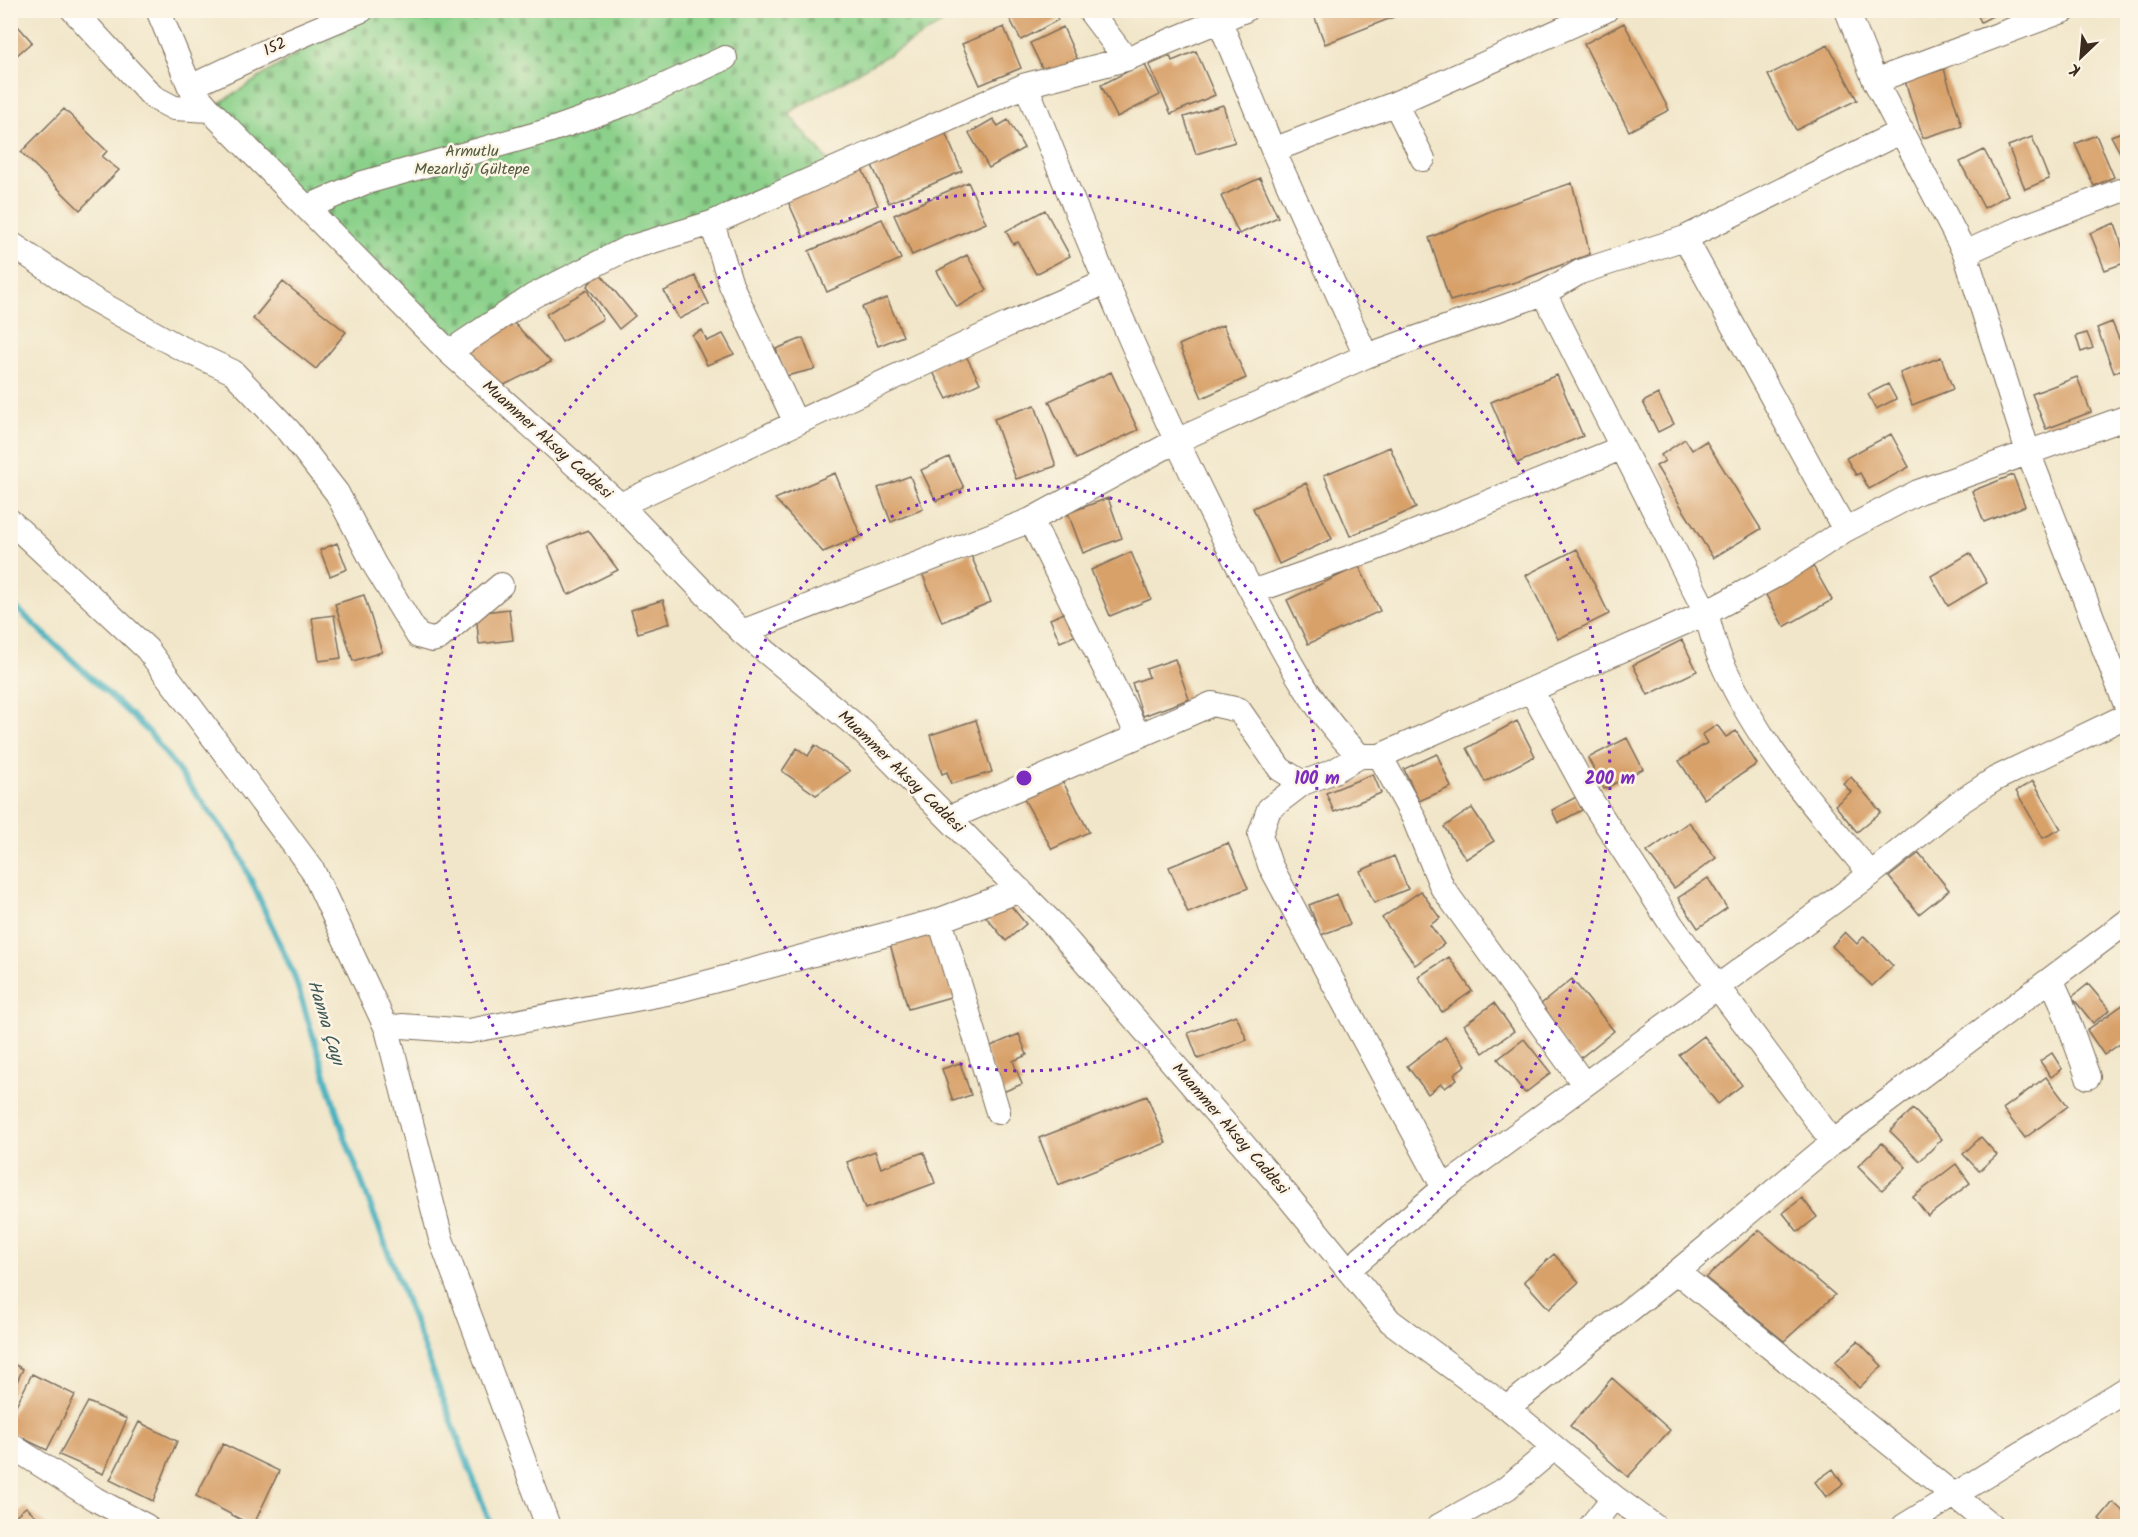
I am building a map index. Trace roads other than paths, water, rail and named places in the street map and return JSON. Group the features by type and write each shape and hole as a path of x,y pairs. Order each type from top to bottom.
{"street":[{"path":"73,10 153,96 174,108 210,110"},
{"name":"Muammer Aksoy Caddesi","path":"158,10 190,87 210,110 449,352 620,505 742,632 862,731 1020,890 1060,932 1390,1320 1507,1408 1614,1497 1654,1527"},
{"name":"152","path":"190,87 286,42 362,10"},
{"path":"1089,10 1126,59"},
{"path":"449,352 533,296 626,249 712,223 1026,85 1126,59 1245,10"},
{"path":"1273,150 1392,105 1606,10"},
{"path":"1847,10 1875,81 1965,253 2028,452 2127,710"},
{"path":"1875,81 2065,10"},
{"path":"1220,22 1273,150 1366,356"},
{"path":"308,207 363,183 551,130 625,104 725,58"},
{"path":"1026,85 1104,283 1206,506 1277,640 1314,700 1346,743 1370,756 1413,816 1442,887 1584,1084"},
{"path":"1392,105 1399,111 1423,159"},
{"path":"742,632 1031,520 1176,441 1366,356 1544,293 1580,272 1685,238 1902,131"},
{"path":"1965,253 2018,229 2127,188"},
{"path":"712,223 731,285 796,423"},
{"path":"1685,238 1845,530"},
{"path":"10,243 91,298 177,346 233,372 289,431 337,493 374,564 413,632 418,636 432,640 439,638 501,585"},
{"path":"620,505 1104,283"},
{"path":"1544,293 1706,613 1722,663 1750,718 1790,778 1871,874"},
{"path":"1444,1188 1270,865 1260,835 1269,809 1303,783 1531,690 1706,613 1780,573 1845,530 1918,492 2127,417"},
{"path":"1252,592 1374,549 1621,448"},
{"path":"1031,520 1138,735"},
{"path":"10,521 147,649 312,869 387,1029 441,1239 548,1527"},
{"path":"1531,690 1590,800 1717,988 1833,1143"},
{"path":"949,818 1212,704 1239,710 1280,770 1303,783"},
{"path":"1348,1270 1444,1188 1871,874 1957,804 1995,779 2127,715"},
{"path":"387,1029 402,1026 469,1031 650,996 940,920 1020,890"},
{"path":"940,920 998,1112"},
{"path":"1507,1408 1833,1143 2127,921"},
{"path":"2051,979 2088,1077"},
{"path":"1677,1272 1953,1498 1992,1527"},
{"path":"1904,1527 2127,1388"},
{"path":"10,1445 95,1499 147,1527"},
{"path":"1439,1527 1507,1488 1554,1448"},
{"path":"1591,1527 1614,1497"}],"waterway":[{"name":"Hanna Çayı","path":"10,602 149,732 235,845 294,975 344,1135 491,1526"}],"park label":[{"name":"Armutlu Mezarlığı Gültepe","path":"472,160"}]}
